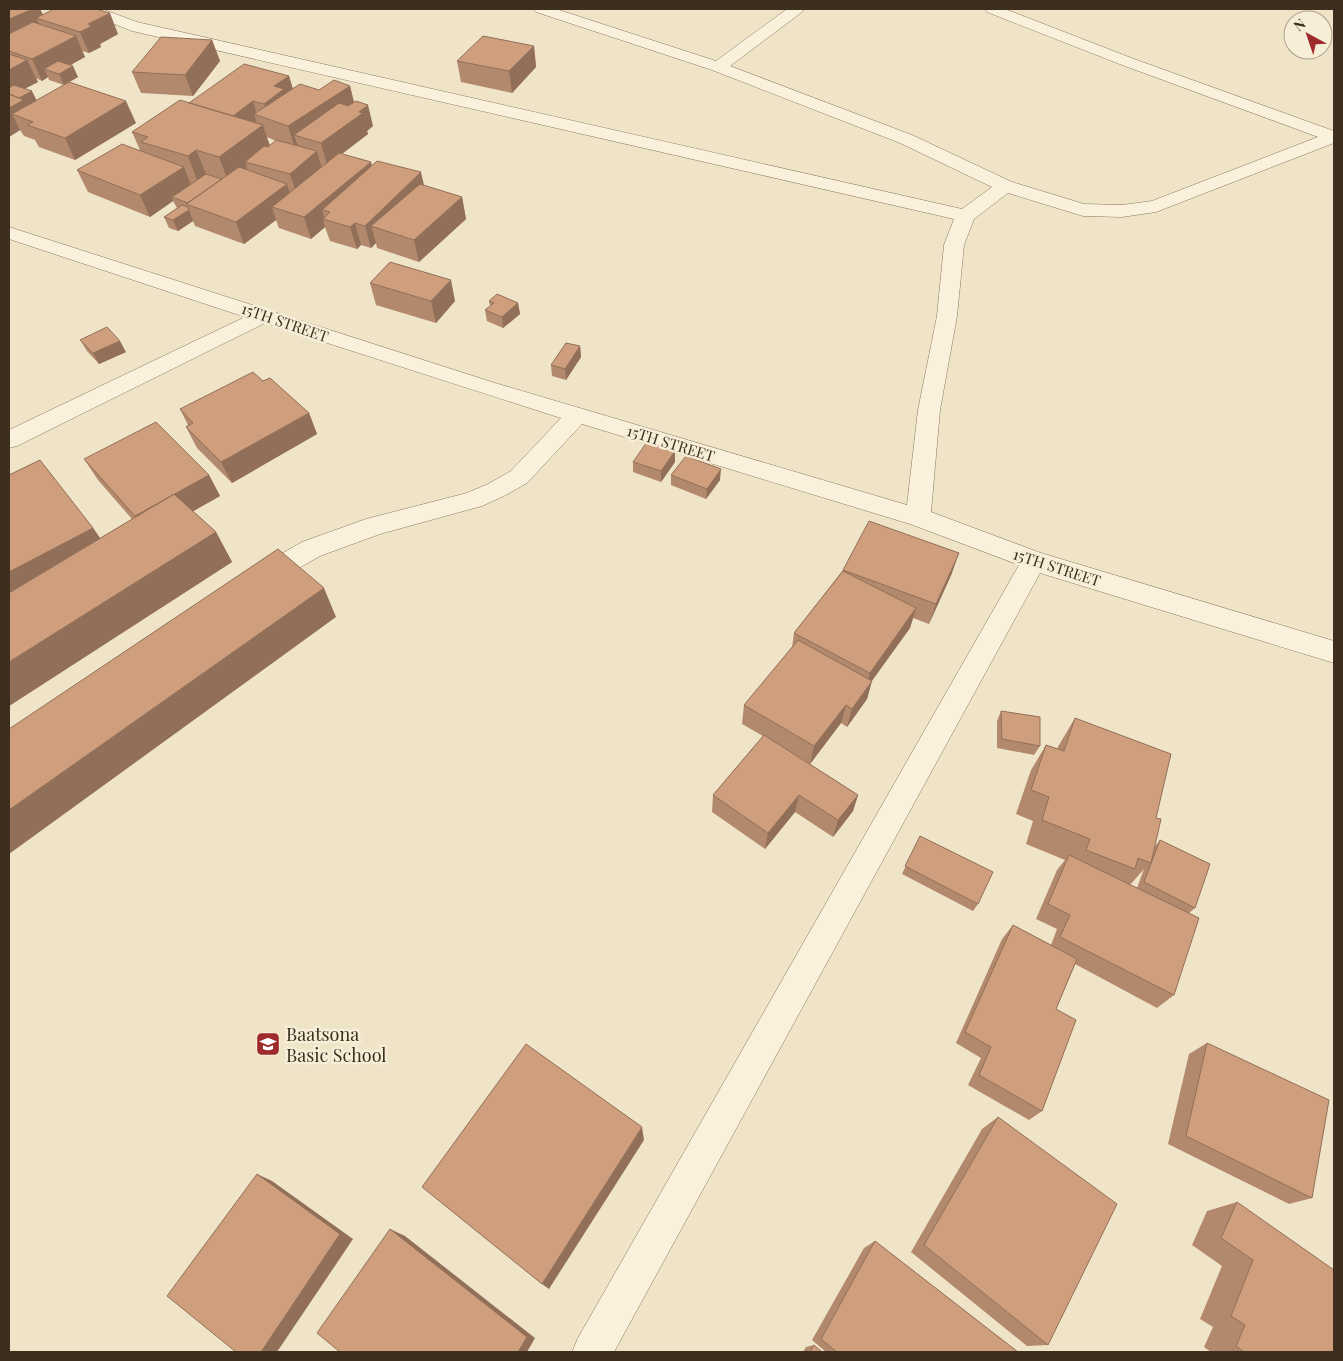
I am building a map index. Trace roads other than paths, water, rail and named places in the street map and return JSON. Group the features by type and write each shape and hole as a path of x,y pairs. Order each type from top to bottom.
{"street":[{"path":"89,9 132,26 965,216"},
{"path":"541,9 718,67 906,138 1005,186 1083,210 1122,211 1156,206 1334,137"},
{"path":"718,67 797,9"},
{"path":"992,9 1128,62 1334,137"},
{"path":"918,517 929,410 948,316 954,245 965,216 1005,186"},
{"name":"15TH STREET","path":"9,233 346,343 577,415 918,517 1034,561 1334,652"},
{"path":"9,440 265,315"},
{"path":"244,590 268,573 311,549 375,526 473,500 496,490 519,477 577,415"},
{"path":"592,1352 1034,561"}],"place":[{"name":"Baatsona Basic School","path":"268,1044"}]}
